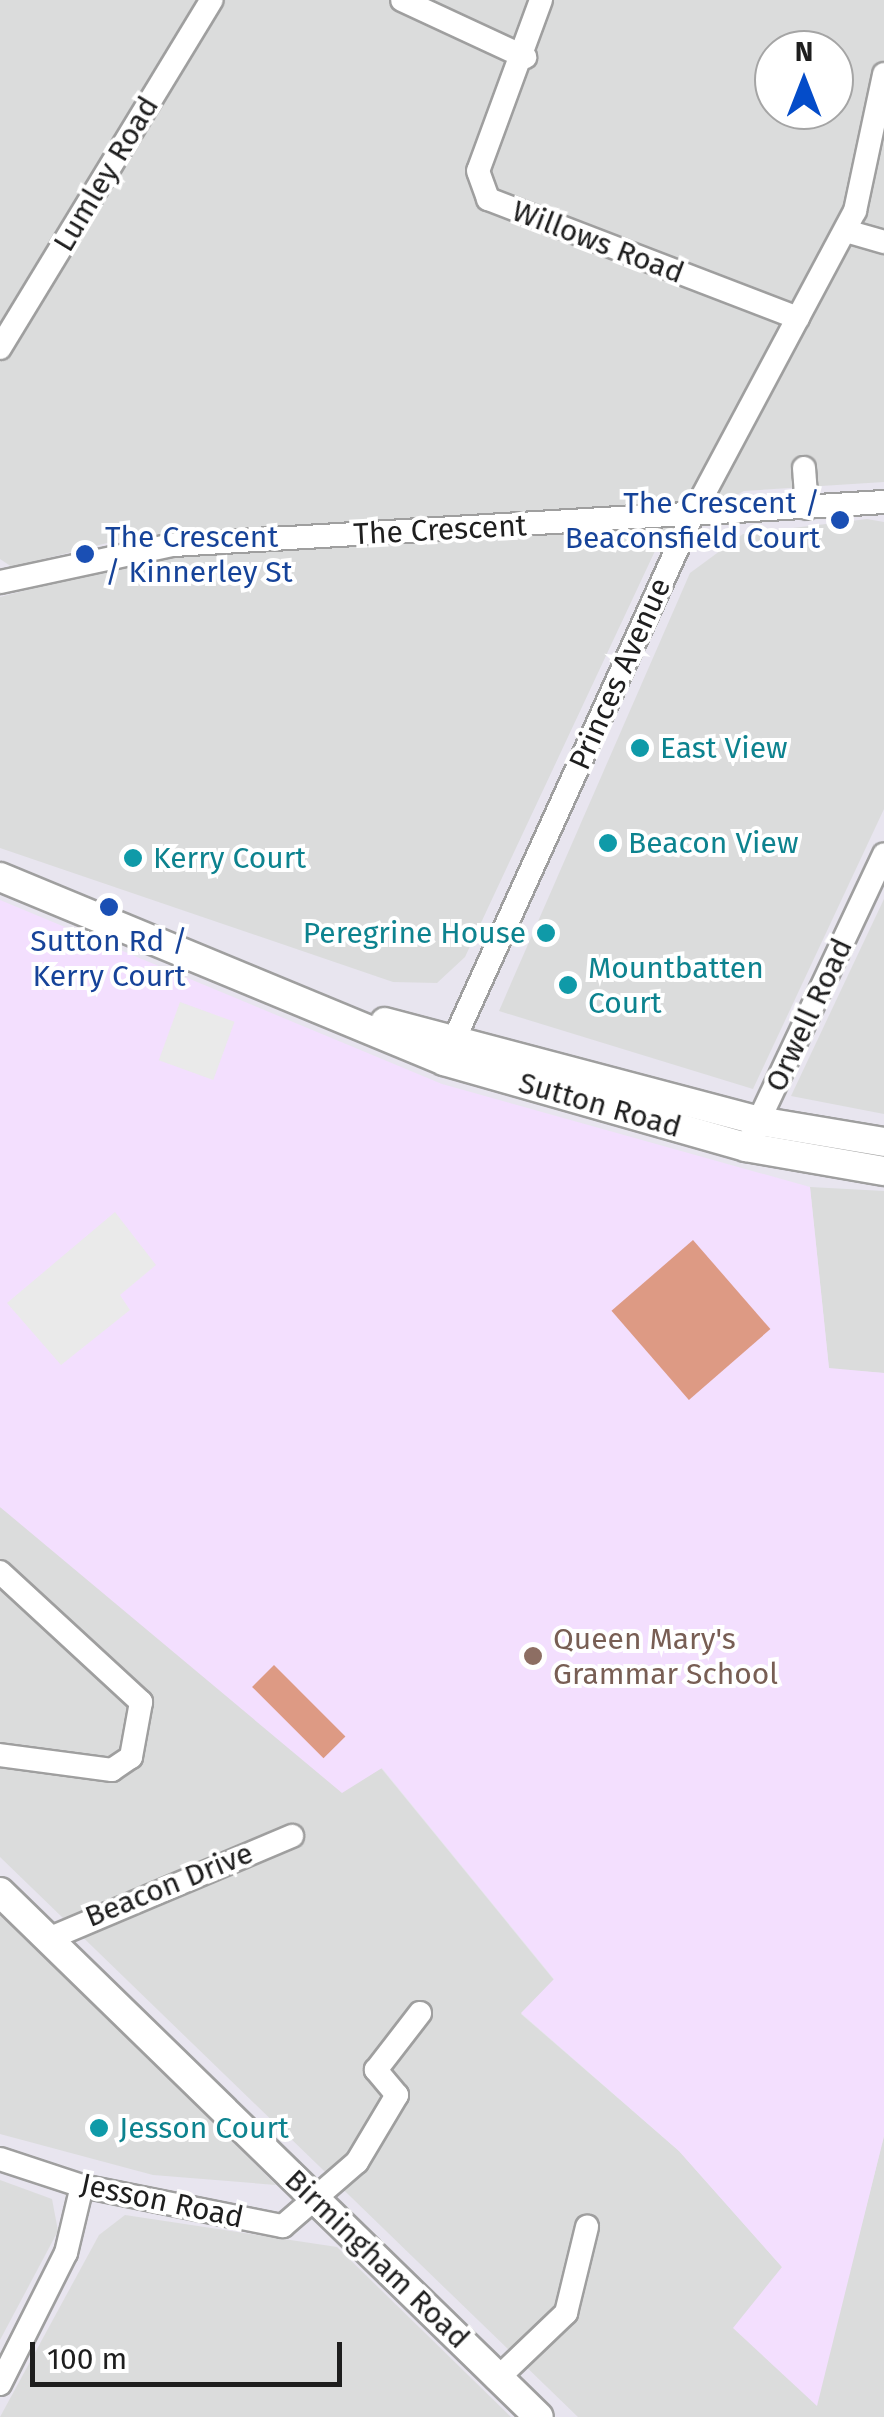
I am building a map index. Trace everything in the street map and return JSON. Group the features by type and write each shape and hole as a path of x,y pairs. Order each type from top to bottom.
{"street":[{"name":"Lumley Road","path":"0,348 212,0"},
{"path":"402,0 524,57"},
{"name":"Willows Road","path":"542,0 524,57 478,171 488,200 798,318"},
{"name":"Princes Avenue","path":"450,1048 692,516 846,231 884,74"},
{"path":"846,231 884,242"},
{"path":"804,468 807,508"},
{"name":"The Crescent","path":"0,582 173,545 884,502"},
{"name":"Orwell Road","path":"746,1147 884,854"},
{"name":"Sutton Road","path":"0,877 325,1011 450,1048 746,1147 884,1171"},
{"name":"Sutton Road","path":"450,1048 759,1121 884,1142"},
{"path":"0,1572 141,1702 131,1757 112,1770 1,1760"},
{"name":"Beacon Drive","path":"48,1939 292,1836"},
{"name":"Birmingham Road","path":"0,1892 539,2417"},
{"path":"320,2202 397,2095 376,2070 420,2014"},
{"name":"Jesson Road","path":"0,2159 82,2186 283,2226 320,2202"},
{"path":"0,2384 66,2254 82,2186"},
{"path":"498,2377 566,2313 587,2227"}],"shaded area":[{"path":"0,0 884,0 884,482 744,491 662,536 465,957 437,983 393,982 0,848 0,597 137,561 131,537 12,567 0,559"},
{"path":"867,519 884,522 884,809 753,1089 499,1011 690,573 743,534"},
{"path":"884,899 884,1114 791,1096"},
{"name":"Queen Mary's Grammar School","path":"0,900 442,1084 810,1187 829,1368 884,1373 884,2136 817,2406 733,2328 782,2267 679,2151 521,2013 554,1979 382,1768 342,1793 0,1507"},
{"path":"180,1002 235,1022 213,1080 159,1060"},
{"path":"810,1187 884,1191 884,1373 829,1369"},
{"path":"115,1212 156,1265 120,1295 130,1310 61,1365 7,1303"},
{"path":"693,1240 770,1329 689,1400 611,1311"},
{"path":"0,1507 381,1768 554,1980 521,2014 679,2151 782,2267 816,2405 884,2136 884,2417 578,2417 0,1857"},
{"path":"274,1665 345,1736 323,1758 252,1687"},
{"path":"0,1915 276,2185 153,2175 0,2134"},
{"path":"0,2180 52,2199 58,2231 0,2340"},
{"path":"125,2215 337,2247 511,2417 0,2417 99,2235"}],"place":[{"name":"The Crescent / Beaconsfield Court","path":"840,520"},
{"name":"The Crescent / Kinnerley St","path":"85,554"},
{"name":"East View","path":"640,748"},
{"name":"Beacon View","path":"608,843"},
{"name":"Kerry Court","path":"133,858"},
{"name":"Sutton Rd / Kerry Court","path":"109,907"},
{"name":"Peregrine House","path":"546,933"},
{"name":"Mountbatten Court","path":"568,985"},
{"name":"Queen Mary's Grammar School","path":"533,1656"},
{"name":"Jesson Court","path":"99,2128"}]}
